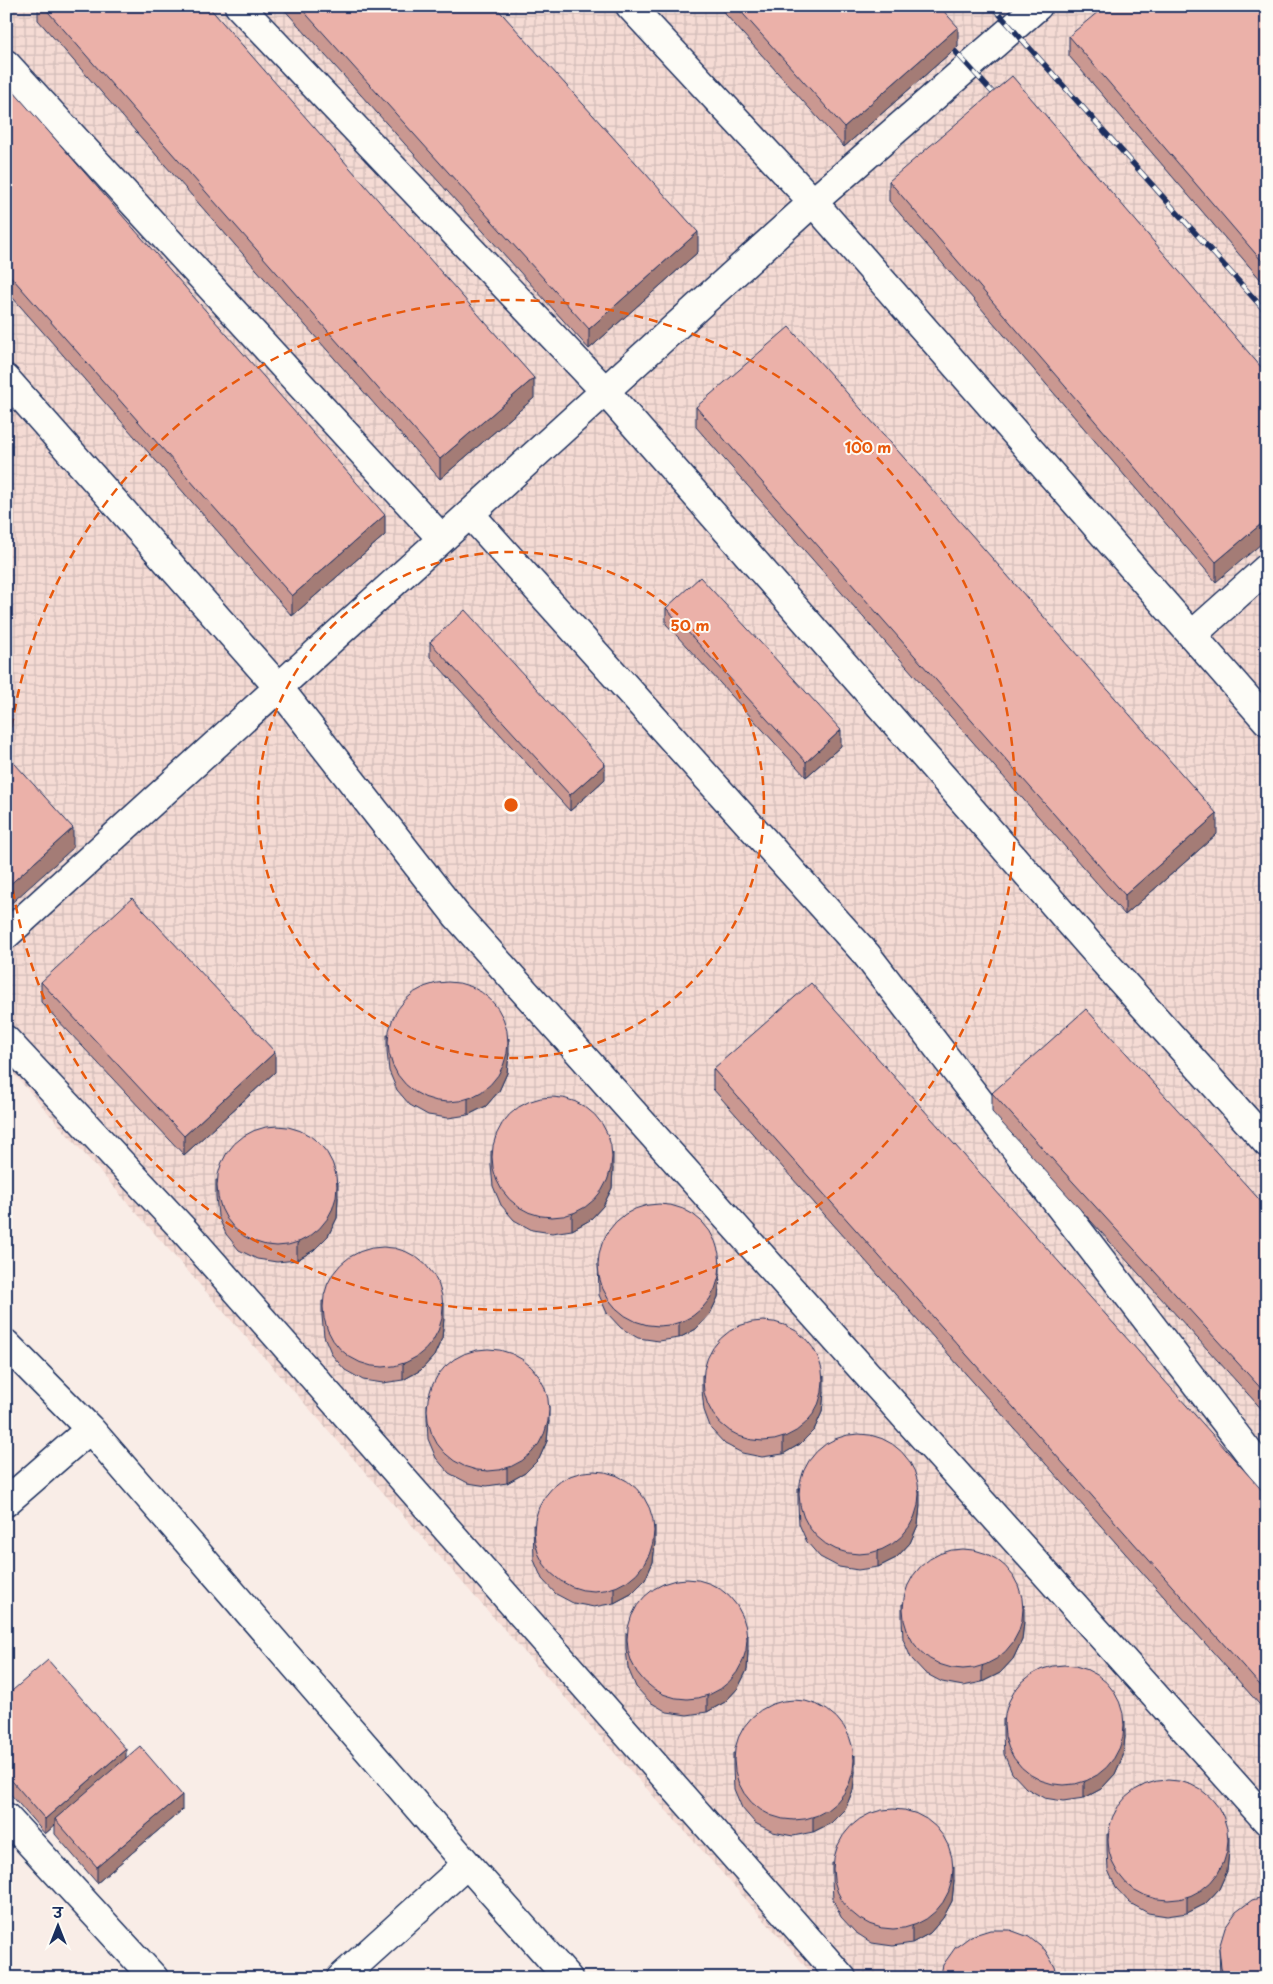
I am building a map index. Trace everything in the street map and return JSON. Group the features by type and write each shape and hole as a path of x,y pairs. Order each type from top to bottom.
{"street":[{"path":"239,6 605,391 1095,951 1267,1143"},
{"path":"630,6 813,202 1267,721"},
{"path":"6,935 813,202 1038,6"},
{"path":"6,64 442,539"},
{"path":"6,379 279,688 456,916 1267,1820"},
{"path":"470,514 866,954 1267,1476"},
{"path":"1192,635 1267,568"},
{"path":"6,1040 181,1226 842,1978"},
{"path":"6,1344 90,1429 568,1978"},
{"path":"6,1502 90,1429"},
{"path":"6,1817 154,1978"},
{"path":"341,1978 467,1864"}],"shaded area":[{"path":"6,6 1267,6 1267,1978 816,1978 477,1599 6,1065"}],"building":[{"path":"43,6 208,6 534,378 440,459"},
{"path":"299,6 495,6 698,232 589,329"},
{"path":"736,6 939,6 958,27 844,127"},
{"path":"1105,6 1256,6 1267,18 1267,267 1069,36"},
{"path":"1012,76 1267,374 1267,519 1216,562 889,181"},
{"path":"6,83 385,515 292,596 6,271"},
{"path":"789,327 1217,814 1125,895 696,407"},
{"path":"700,577 841,730 806,762 666,608"},
{"path":"465,610 605,764 570,795 430,642"},
{"path":"6,754 73,828 6,888"},
{"path":"132,898 275,1052 184,1136 41,982"},
{"path":"448,982 471,986 491,999 504,1019 508,1042 504,1065 491,1085 471,1098 448,1102 425,1098 405,1085 392,1065 388,1042 392,1019 405,999 425,986"},
{"path":"811,983 1267,1496 1267,1693 713,1069"},
{"path":"1086,1009 1267,1208 1267,1395 992,1093"},
{"path":"552,1097 575,1101 595,1114 608,1134 612,1157 608,1180 595,1200 575,1213 552,1217 529,1213 509,1200 496,1180 492,1157 496,1134 509,1114 529,1101"},
{"path":"277,1126 300,1130 320,1143 333,1163 337,1186 333,1209 320,1229 300,1242 277,1246 254,1242 234,1229 221,1209 217,1186 221,1163 234,1143 254,1130"},
{"path":"659,1204 682,1209 702,1222 715,1242 720,1265 715,1288 702,1308 682,1321 659,1326 636,1321 616,1308 603,1288 598,1265 603,1242 616,1222 636,1209"},
{"path":"383,1247 406,1251 426,1264 439,1284 443,1307 439,1330 426,1350 406,1363 383,1367 360,1363 340,1350 327,1330 323,1307 327,1284 340,1264 360,1251"},
{"path":"763,1321 786,1325 806,1338 819,1358 823,1381 819,1404 806,1424 786,1437 763,1441 740,1437 720,1424 707,1404 703,1381 707,1358 720,1338 740,1325"},
{"path":"488,1349 511,1354 531,1367 544,1387 549,1410 544,1433 531,1453 511,1466 488,1471 465,1466 445,1453 432,1433 427,1410 432,1387 445,1367 465,1354"},
{"path":"859,1434 882,1438 902,1451 915,1471 919,1494 915,1517 902,1537 882,1550 859,1554 836,1550 816,1537 803,1517 799,1494 803,1471 816,1451 836,1438"},
{"path":"594,1471 617,1475 637,1488 650,1508 654,1531 650,1554 637,1574 617,1587 594,1591 571,1587 551,1574 538,1554 534,1531 538,1508 551,1488 571,1475"},
{"path":"963,1549 986,1553 1006,1566 1019,1586 1023,1609 1019,1632 1006,1652 986,1665 963,1669 940,1665 920,1652 907,1632 903,1609 907,1586 920,1566 940,1553"},
{"path":"687,1579 710,1583 730,1596 743,1616 747,1639 743,1662 730,1682 710,1695 687,1699 664,1695 644,1682 631,1662 627,1639 631,1616 644,1596 664,1583"},
{"path":"48,1660 126,1749 45,1819 6,1774 6,1696"},
{"path":"1064,1665 1087,1669 1107,1682 1120,1702 1124,1725 1120,1748 1107,1768 1087,1781 1064,1785 1041,1781 1021,1768 1008,1748 1004,1725 1008,1702 1021,1682 1041,1669"},
{"path":"794,1700 817,1704 837,1717 850,1737 854,1760 850,1783 837,1803 817,1816 794,1820 771,1816 751,1803 738,1783 734,1760 738,1737 751,1717 771,1704"},
{"path":"140,1746 182,1795 97,1867 55,1819"},
{"path":"1168,1780 1191,1784 1211,1797 1224,1817 1228,1840 1224,1863 1211,1883 1191,1896 1168,1900 1145,1896 1125,1883 1112,1863 1108,1840 1112,1817 1125,1797 1145,1784"},
{"path":"893,1809 916,1813 936,1826 949,1846 953,1869 949,1892 936,1912 916,1925 893,1929 870,1925 850,1912 837,1892 833,1869 837,1846 850,1826 870,1813"},
{"path":"1267,1896 1267,1978 1225,1978 1221,1968 1219,1948 1225,1928 1236,1912 1252,1900"},
{"path":"990,1930 1010,1930 1029,1937 1045,1950 1055,1967 1058,1978 940,1978 943,1965 955,1948 971,1936"}],"railway":[{"path":"992,6 1267,313"},
{"path":"944,39 1003,104"}]}
